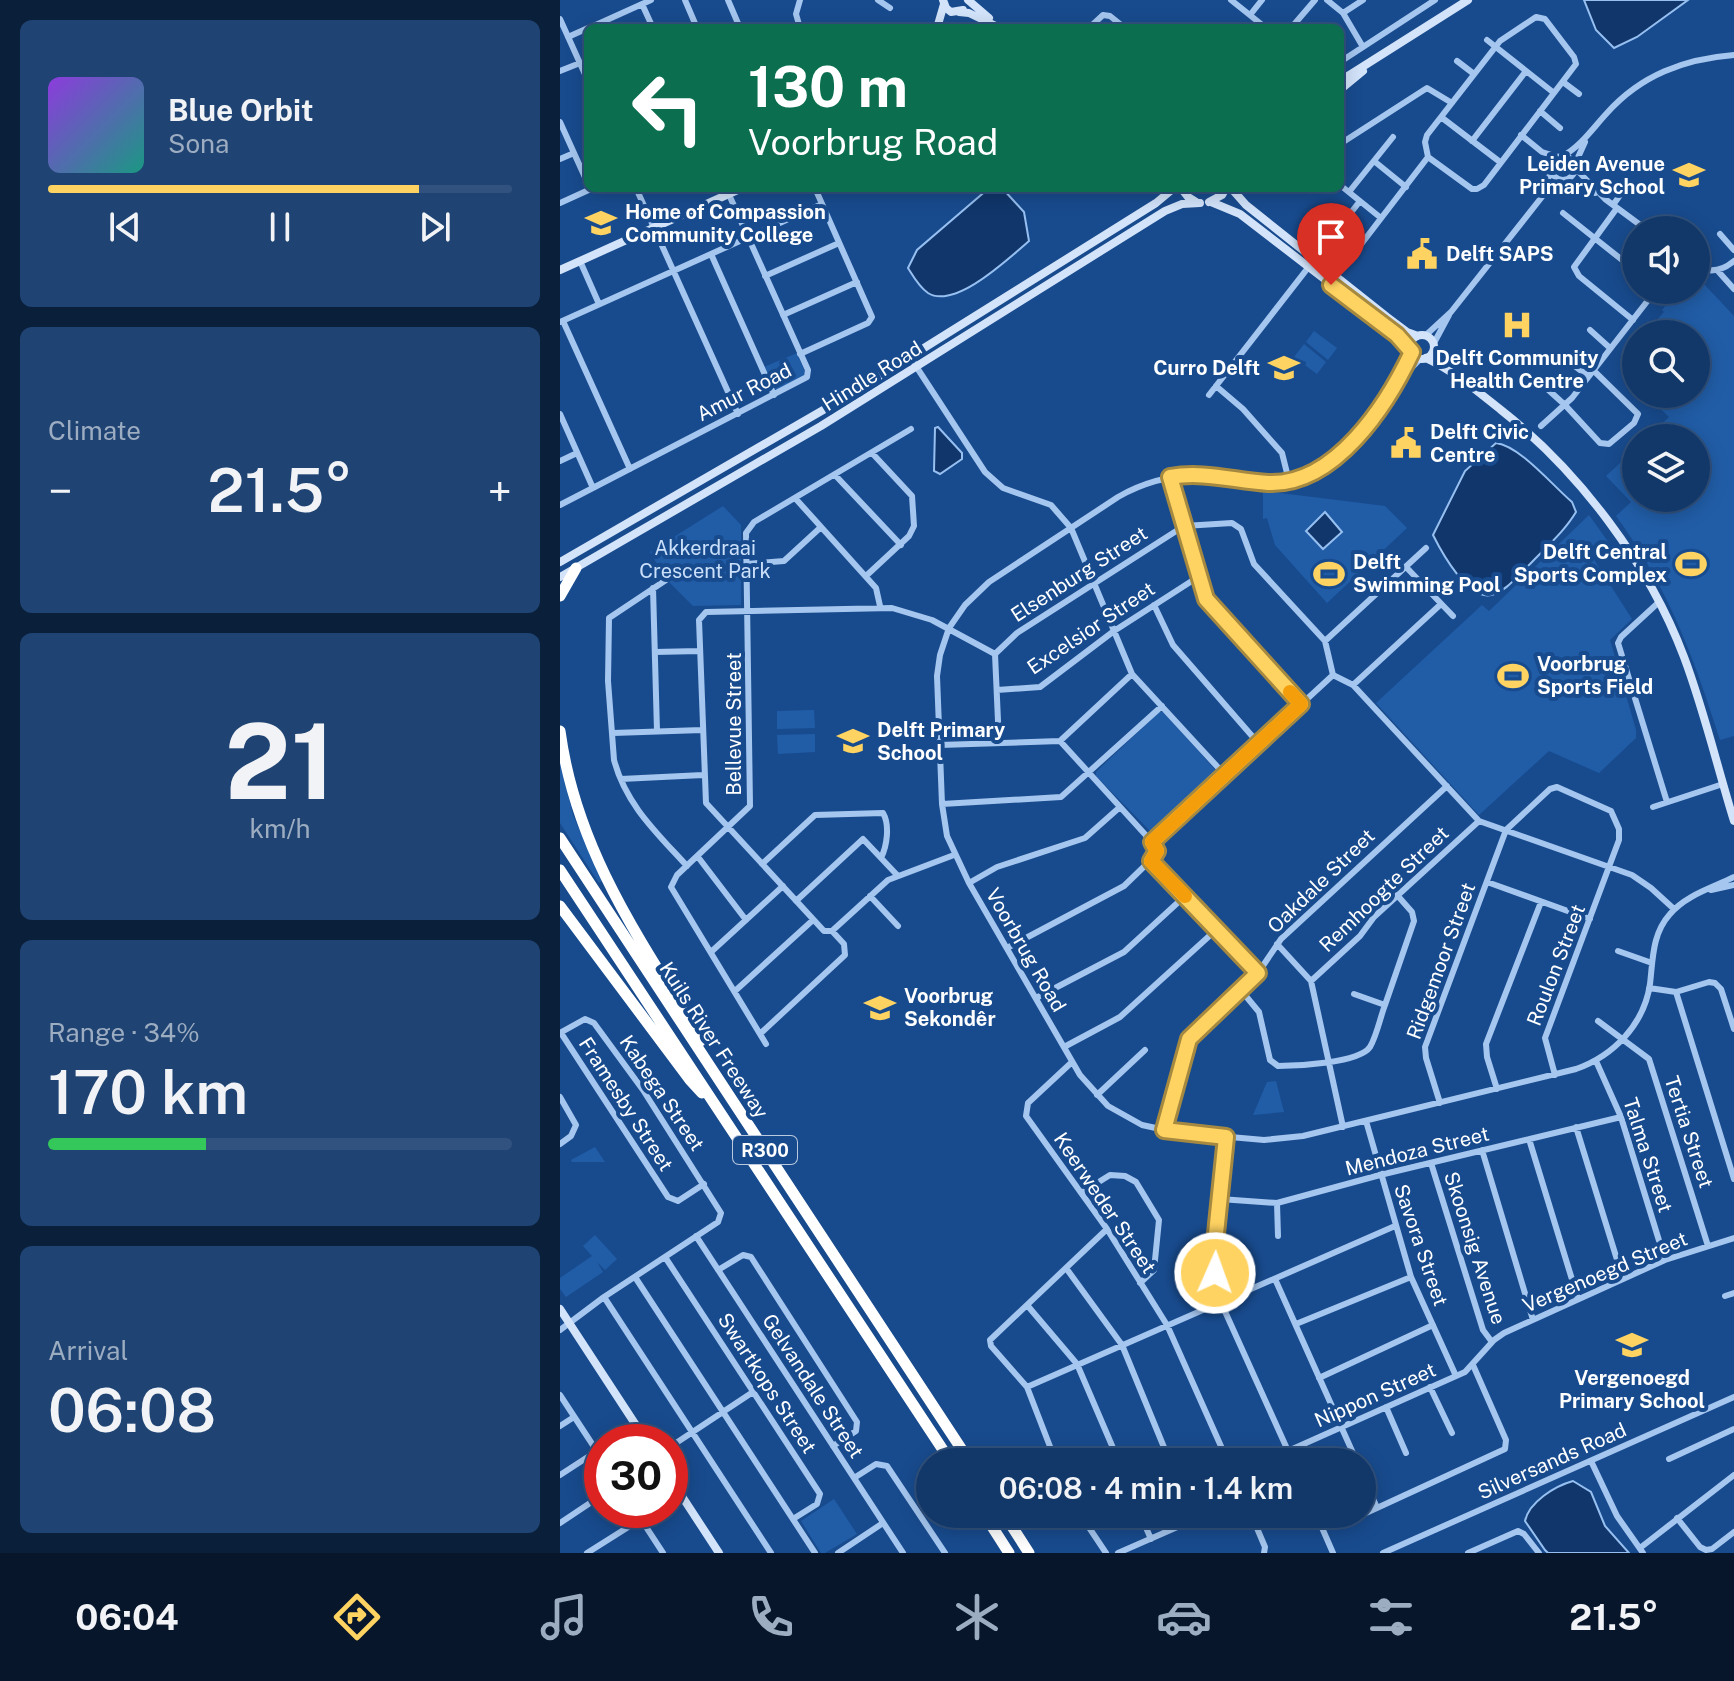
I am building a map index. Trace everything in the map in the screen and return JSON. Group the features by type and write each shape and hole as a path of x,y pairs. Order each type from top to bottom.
{"highway":[{"path":"560,596 576,568"},
{"path":"560,731 571,791 592,852 626,917 708,1048 725,1087"},
{"name":"Kuils River Freeway","path":"560,838 961,1448"},
{"name":"Kuils River Freeway","path":"560,870 942,1448"},
{"path":"560,906 690,1080 720,1111"},
{"path":"993,1528 1009,1553"},
{"path":"1013,1528 1029,1553"}],"street":[{"path":"597,24 651,0"},
{"path":"685,0 695,24"},
{"path":"728,0 738,24"},
{"path":"799,24 796,14 800,0"},
{"path":"878,0 890,8"},
{"path":"944,24 966,7 968,0 996,24"},
{"path":"1231,0 1261,24"},
{"path":"1250,15 1262,0"},
{"path":"1294,24 1315,0"},
{"path":"1327,0 1343,13 1363,47"},
{"path":"1343,13 1363,0"},
{"path":"1344,59 1427,2 1435,0"},
{"path":"1344,79 1468,0"},
{"path":"944,2 948,10 969,13 992,24"},
{"path":"940,24 944,2"},
{"path":"642,4 651,24"},
{"path":"1092,24 1098,17 1106,15 1119,24"},
{"path":"1536,17 1543,17 1576,59 1575,67 1484,185 1474,189 1428,157 1425,139 1495,46 1536,17"},
{"path":"560,19 584,72"},
{"path":"606,20 608,24"},
{"path":"568,37 584,30"},
{"path":"1487,40 1554,93"},
{"path":"1344,87 1386,53"},
{"path":"1417,354 1434,345 1451,312 1530,210 1548,182 1554,159 1577,147 1614,104 1651,77 1700,58 1734,55"},
{"path":"1457,61 1474,74"},
{"path":"560,71 580,63"},
{"path":"1472,141 1526,71"},
{"path":"1563,82 1579,94"},
{"path":"1344,141 1427,88 1452,103"},
{"path":"1540,111 1560,128"},
{"path":"1441,117 1500,162"},
{"path":"560,122 584,174"},
{"path":"1530,210 1553,186 1572,177 1580,150 1594,128"},
{"path":"1521,135 1542,152 1553,157 1571,158 1575,167 1605,199 1628,216"},
{"path":"1349,192 1393,137"},
{"path":"1542,152 1556,178 1605,199"},
{"path":"560,159 574,153"},
{"path":"1359,247 1428,157"},
{"path":"1374,161 1406,187"},
{"path":"1628,184 1574,264 1575,271 1633,320 1645,304"},
{"path":"1344,188 1381,218"},
{"path":"560,203 584,190"},
{"path":"639,192 738,414"},
{"path":"560,270 725,192"},
{"name":"Amur Road","path":"560,505 806,379 808,370 727,192"},
{"path":"800,354 870,321 872,314 817,192"},
{"name":"Hindle Road","path":"560,562 722,470 910,357 1169,192"},
{"path":"1184,192 1200,203"},
{"path":"1211,202 1225,192"},
{"path":"1233,192 1417,354 1456,374 1519,424 1564,467 1615,533 1659,602 1684,658 1734,821"},
{"path":"1209,395 1360,201"},
{"path":"1211,202 1240,214 1407,332 1422,336 1434,345 1456,374"},
{"name":"Hindle Road","path":"560,577 821,426 1165,211 1182,204 1211,202"},
{"path":"630,469 561,321 822,204"},
{"path":"1563,213 1622,260"},
{"path":"1720,234 1734,250"},
{"path":"765,276 839,243"},
{"path":"711,254 774,395"},
{"path":"580,261 599,304"},
{"path":"1710,271 1734,261"},
{"path":"1717,270 1734,289"},
{"path":"783,315 857,282"},
{"path":"1417,354 1413,340 1451,312"},
{"path":"1590,330 1610,348"},
{"path":"1541,426 1565,405 1622,333"},
{"name":"Voorbrug Road","path":"1417,354 1344,452 1320,470 1289,481 1265,483 1204,475 1170,477 1127,491 982,588 960,610 949,628 937,676 942,804 944,824 954,855 1072,1062 1097,1095 1132,1120 1164,1130 1226,1137 1284,1140 1555,1075 1596,1061 1623,1039 1640,1015 1649,988 1658,932 1674,909"},
{"path":"910,357 985,472 1003,488 1051,505 1071,528 1132,674 1225,775"},
{"path":"1544,386 1604,445 1634,423 1637,412 1591,373 1567,360"},
{"path":"1216,386 1238,403 1282,453 1289,481"},
{"path":"560,416 593,488"},
{"path":"880,606 878,592 866,576 795,498 911,429"},
{"path":"560,461 577,453"},
{"path":"866,576 913,530 912,496 872,453"},
{"path":"835,475 901,545"},
{"path":"1170,477 1206,599 1301,704"},
{"name":"Bellevue Street","path":"687,866 748,810 751,799 746,536 749,527 795,498"},
{"path":"1184,526 1232,523 1240,527 1254,564 1325,641 1333,675"},
{"name":"Elsenburg Street","path":"995,654 1017,633 1184,526"},
{"path":"747,564 784,561 821,527"},
{"path":"1325,641 1426,548"},
{"path":"1406,567 1453,616"},
{"name":"Excelsior Street","path":"997,690 1040,687 1114,631 1198,577"},
{"path":"666,580 614,613 608,621 608,681 614,760 635,810 687,866 671,887 766,1044"},
{"path":"653,588 657,731"},
{"path":"1659,602 1618,643 1667,802"},
{"path":"1353,685 1441,604"},
{"path":"1154,605 1173,645 1259,744"},
{"path":"954,855 888,880 832,931 824,931 706,803 699,651 701,615 706,612 880,606 910,612 949,628 995,654 999,743"},
{"path":"655,652 699,651"},
{"path":"940,745 1060,741 1132,674"},
{"path":"1152,842 1333,675"},
{"path":"1333,675 1353,685 1479,821 1642,880 1674,909 1734,877"},
{"path":"942,804 1058,798 1162,706"},
{"path":"613,733 702,730"},
{"path":"1007,948 1124,886 1151,861 1157,851 1060,741"},
{"path":"621,779 703,775"},
{"path":"1653,807 1723,784"},
{"name":"Oakdale Street","path":"1164,1130 1189,1039 1258,973 1277,944 1447,786"},
{"name":"Roulon Street","path":"1506,830 1550,789 1563,788 1608,808 1614,814 1620,835 1545,1038 1555,1075"},
{"path":"969,883 997,867 1085,838 1120,807"},
{"path":"762,864 815,815 883,813 886,842 881,858"},
{"name":"Remhoogte Street","path":"1311,981 1360,936 1371,920 1397,895 1479,821"},
{"name":"Ridgemoor Street","path":"1440,1103 1425,1047 1506,830"},
{"path":"796,901 863,839 898,876"},
{"path":"698,857 746,920"},
{"path":"1151,861 1258,973"},
{"path":"1487,882 1590,919"},
{"path":"1700,893 1734,885"},
{"path":"711,952 783,886"},
{"path":"1240,989 1259,1012 1273,1064 1281,1067 1329,1062 1363,1053 1368,1049 1385,1005 1414,921 1412,912 1397,895"},
{"path":"870,896 898,926"},
{"path":"1036,998 1124,952 1185,896"},
{"path":"1497,1089 1486,1044 1541,902"},
{"path":"735,991 813,920"},
{"path":"1064,1047 1125,1014 1217,929"},
{"path":"761,1033 845,955 846,948 832,931"},
{"path":"1277,944 1311,981 1343,1127"},
{"path":"1618,951 1652,963"},
{"path":"1649,988 1676,992 1709,982 1718,984 1734,1029"},
{"path":"1676,992 1734,1179"},
{"path":"1354,994 1385,1005"},
{"name":"Kabega Street","path":"560,1033 585,1019 594,1023 643,1090 720,1209 718,1222 696,1236"},
{"name":"Tertia Street","path":"1598,1021 1649,1059 1708,1246"},
{"name":"Framesby Street","path":"560,1033 668,1197 678,1201 704,1184"},
{"path":"1097,1095 1145,1050"},
{"name":"Talma Street","path":"1596,1061 1621,1117 1665,1260"},
{"name":"Keerweder Street","path":"1072,1062 1028,1103 1025,1111 1107,1229 1167,1325 1222,1448"},
{"path":"560,1097 576,1125 571,1136 560,1144"},
{"name":"Mendoza Street","path":"1220,1199 1277,1203 1621,1117"},
{"name":"Savora Street","path":"1366,1121 1411,1277 1456,1376"},
{"path":"1576,1127 1623,1279"},
{"path":"1226,1137 1214,1258 1222,1301 1287,1448"},
{"path":"1529,1139 1578,1299"},
{"path":"1482,1150 1533,1320"},
{"name":"Skoonsig Avenue","path":"1431,1163 1483,1330 1492,1342"},
{"path":"1081,1193 1110,1175 1125,1176 1136,1182 1159,1220 1154,1270 1140,1283"},
{"path":"1277,1203 1278,1236"},
{"path":"1027,1387 1395,1226"},
{"path":"1051,1448 1027,1387 989,1341 1107,1229"},
{"path":"560,1330 696,1236"},
{"name":"Gelvandale Street","path":"696,1236 903,1553"},
{"name":"Vergenoegd Street","path":"1492,1342 1504,1333 1665,1260 1734,1238"},
{"path":"718,1270 743,1255 751,1257 806,1340 857,1422 856,1431 833,1446"},
{"name":"Swartkops Street","path":"665,1257 820,1494 817,1504 793,1519"},
{"path":"1066,1268 1122,1345 1164,1448"},
{"path":"635,1277 815,1553"},
{"path":"1296,1324 1411,1277"},
{"path":"1275,1279 1351,1448"},
{"path":"1725,1296 1734,1293"},
{"path":"604,1297 771,1553"},
{"path":"1027,1305 1077,1364 1113,1448"},
{"path":"560,1309 635,1424"},
{"path":"1319,1378 1433,1325"},
{"name":"Nippon Street","path":"1295,1448 1456,1376 1473,1365 1492,1342"},
{"path":"1377,1508 1505,1449 1506,1440 1473,1365"},
{"path":"1430,1387 1452,1433"},
{"path":"688,1435 753,1392"},
{"path":"560,1395 584,1432"},
{"name":"Silversands Road","path":"1383,1553 1734,1397"},
{"path":"1386,1407 1406,1453"},
{"path":"560,1426 574,1417"},
{"path":"1669,1459 1733,1432"},
{"path":"560,1475 584,1459"},
{"path":"1591,1461 1607,1500 1642,1551 1677,1518 1734,1475"},
{"path":"854,1478 876,1464 887,1466 945,1553"},
{"path":"688,1506 719,1553"},
{"path":"560,1523 584,1507"},
{"path":"1677,1518 1700,1547 1706,1550 1712,1549 1734,1532"},
{"path":"838,1553 883,1523"},
{"path":"587,1553 627,1528"},
{"path":"647,1528 663,1553"},
{"path":"1089,1528 1106,1553"},
{"path":"1146,1528 1151,1539"},
{"path":"1118,1553 1172,1528"},
{"path":"1257,1528 1265,1547 1264,1553"},
{"path":"1322,1528 1333,1553"},
{"path":"1471,1552 1518,1531 1539,1553"}],"green space":[{"name":"Delft Central Sports Complex","path":"1710,290 1734,316 1734,736 1720,740 1678,624 1651,570 1616,516 1622,510 1710,512 1710,424 1662,424 1669,417 1660,408 1710,408 1710,320 1657,320 1664,312 1662,310 1667,304 1710,304"},
{"path":"1314,331 1337,348 1328,360 1306,342"},
{"path":"1304,344 1326,362 1317,374 1294,357"},
{"path":"797,353 804,377 778,390 774,388 764,367"},
{"name":"Delft Central Sports Complex","path":"1622,461 1622,493 1606,476"},
{"name":"Delft Swimming Pool","path":"1263,491 1385,506 1407,528 1327,603 1275,545 1267,518 1263,519"},
{"name":"Akkerdraai Crescent Park","path":"723,506 741,525 741,605 693,606 665,578 671,573 667,568 661,571 650,552"},
{"name":"Voorbrug Sports Field","path":"1589,515 1609,543 1593,558 1632,619 1610,640 1636,738 1599,773 1549,751 1479,815 1376,703 1482,605 1489,611"},
{"path":"814,710 815,728 777,729 777,711"},
{"path":"1159,712 1164,712 1217,772 1218,777 1154,835 1096,776 1096,772"},
{"path":"815,734 815,752 778,754 777,735"},
{"path":"560,762 573,815 602,881 599,883 560,823"},
{"path":"1276,1081 1284,1112 1253,1115 1267,1082"},
{"path":"595,1147 605,1162 572,1162 571,1160"},
{"path":"595,1235 617,1259 605,1270 597,1262 603,1272 566,1297 560,1289 560,1278 592,1256 583,1246"},
{"path":"834,1499 857,1534 821,1553 801,1521"}],"shaded area":[{"path":"1584,0 1688,0 1637,37 1614,48 1596,30"},
{"path":"985,192 1006,192 1024,212 1029,241 981,280 952,294 939,296 928,293 919,285 908,268 917,250"},
{"path":"938,427 962,453 962,459 940,474 934,471 935,428"},
{"path":"1496,443 1515,451 1536,467 1572,502 1576,512 1507,587 1491,595 1482,595 1457,574 1433,535 1465,471"},
{"path":"1325,512 1342,532 1323,549 1306,531"},
{"path":"1573,1481 1591,1492 1605,1526 1629,1553 1548,1553 1545,1550 1525,1521 1527,1514 1544,1496"}],"slow traffic":[{"path":"1185,896 1151,861 1157,851 1152,842 1301,704 1290,692"}],"place":[{"name":"Leiden Avenue Primary School","path":"1689,175"},
{"name":"Home of Compassion Community College","path":"601,223"},
{"name":"Delft SAPS","path":"1422,254"},
{"name":"Delft Community Health Centre","path":"1517,325"},
{"name":"Curro Delft","path":"1284,368"},
{"name":"Delft Civic Centre","path":"1406,443"},
{"name":"Delft Central Sports Complex","path":"1691,564"},
{"name":"Delft Swimming Pool","path":"1329,574"},
{"name":"Voorbrug Sports Field","path":"1513,676"},
{"name":"Delft Primary School","path":"853,741"},
{"name":"Voorbrug Sekondêr","path":"880,1008"},
{"name":"Vergenoegd Primary School","path":"1632,1345"}],"route":[{"path":"1215,1273 1214,1253 1226,1137 1164,1130 1186,1044 1193,1033 1258,973 1151,861 1157,851 1152,842 1301,704 1206,599 1170,477 1204,475 1280,483 1320,470 1347,448 1396,384 1412,352 1406,342 1331,285"}]}
